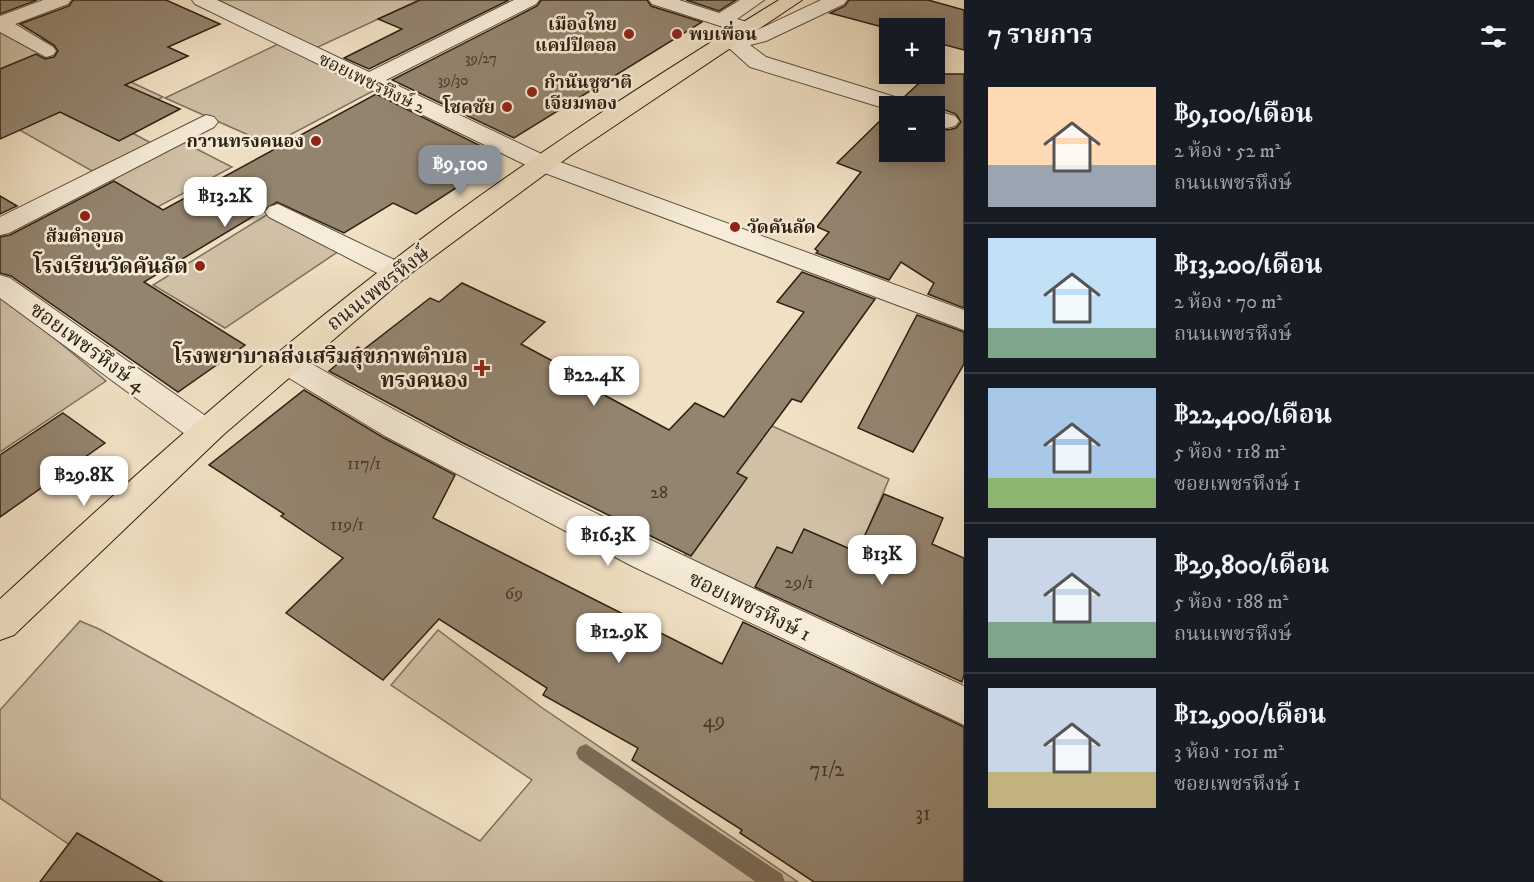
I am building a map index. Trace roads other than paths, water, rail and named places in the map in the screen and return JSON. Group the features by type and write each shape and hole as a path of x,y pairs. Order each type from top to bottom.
{"main road":[{"name":"ถนนเพชรหึงษ์","path":"0,623 205,432 285,362 397,272 543,164 739,26 792,0"}],"street":[{"path":"0,23 61,0"},
{"name":"ซอยเพชรหึงษ์ 2","path":"202,0 543,164 964,321"},
{"path":"369,81 529,0"},
{"path":"659,0 739,26 759,37 837,0"},
{"path":"0,23 46,51"},
{"path":"739,26 758,62 879,100"},
{"path":"843,110 858,93"},
{"path":"0,227 206,122"},
{"path":"278,212 397,272"},
{"name":"ซอยเพชรหึงษ์ 4","path":"0,284 205,432"},
{"name":"ซอยเพชรหึงษ์ 1","path":"285,362 397,428 614,540 964,706"}],"waterway":[{"path":"586,753 774,882"}],"place":[{"name":"เมืองไทย แคปปิตอล","path":"629,34"},
{"name":"พบเพื่อน","path":"677,34"},
{"name":"กำนันชูชาติ เจียมทอง","path":"532,92"},
{"name":"โชคชัย","path":"507,107"},
{"name":"กวานทรงคนอง","path":"316,141"},
{"name":"ส้มตำอุบล","path":"85,216"},
{"name":"วัดคันลัด","path":"735,227"},
{"name":"โรงเรียนวัดคันลัด","path":"200,266"},
{"name":"โรงพยาบาลส่งเสริมสุขภาพตำบล ทรงคนอง","path":"482,368"}]}
